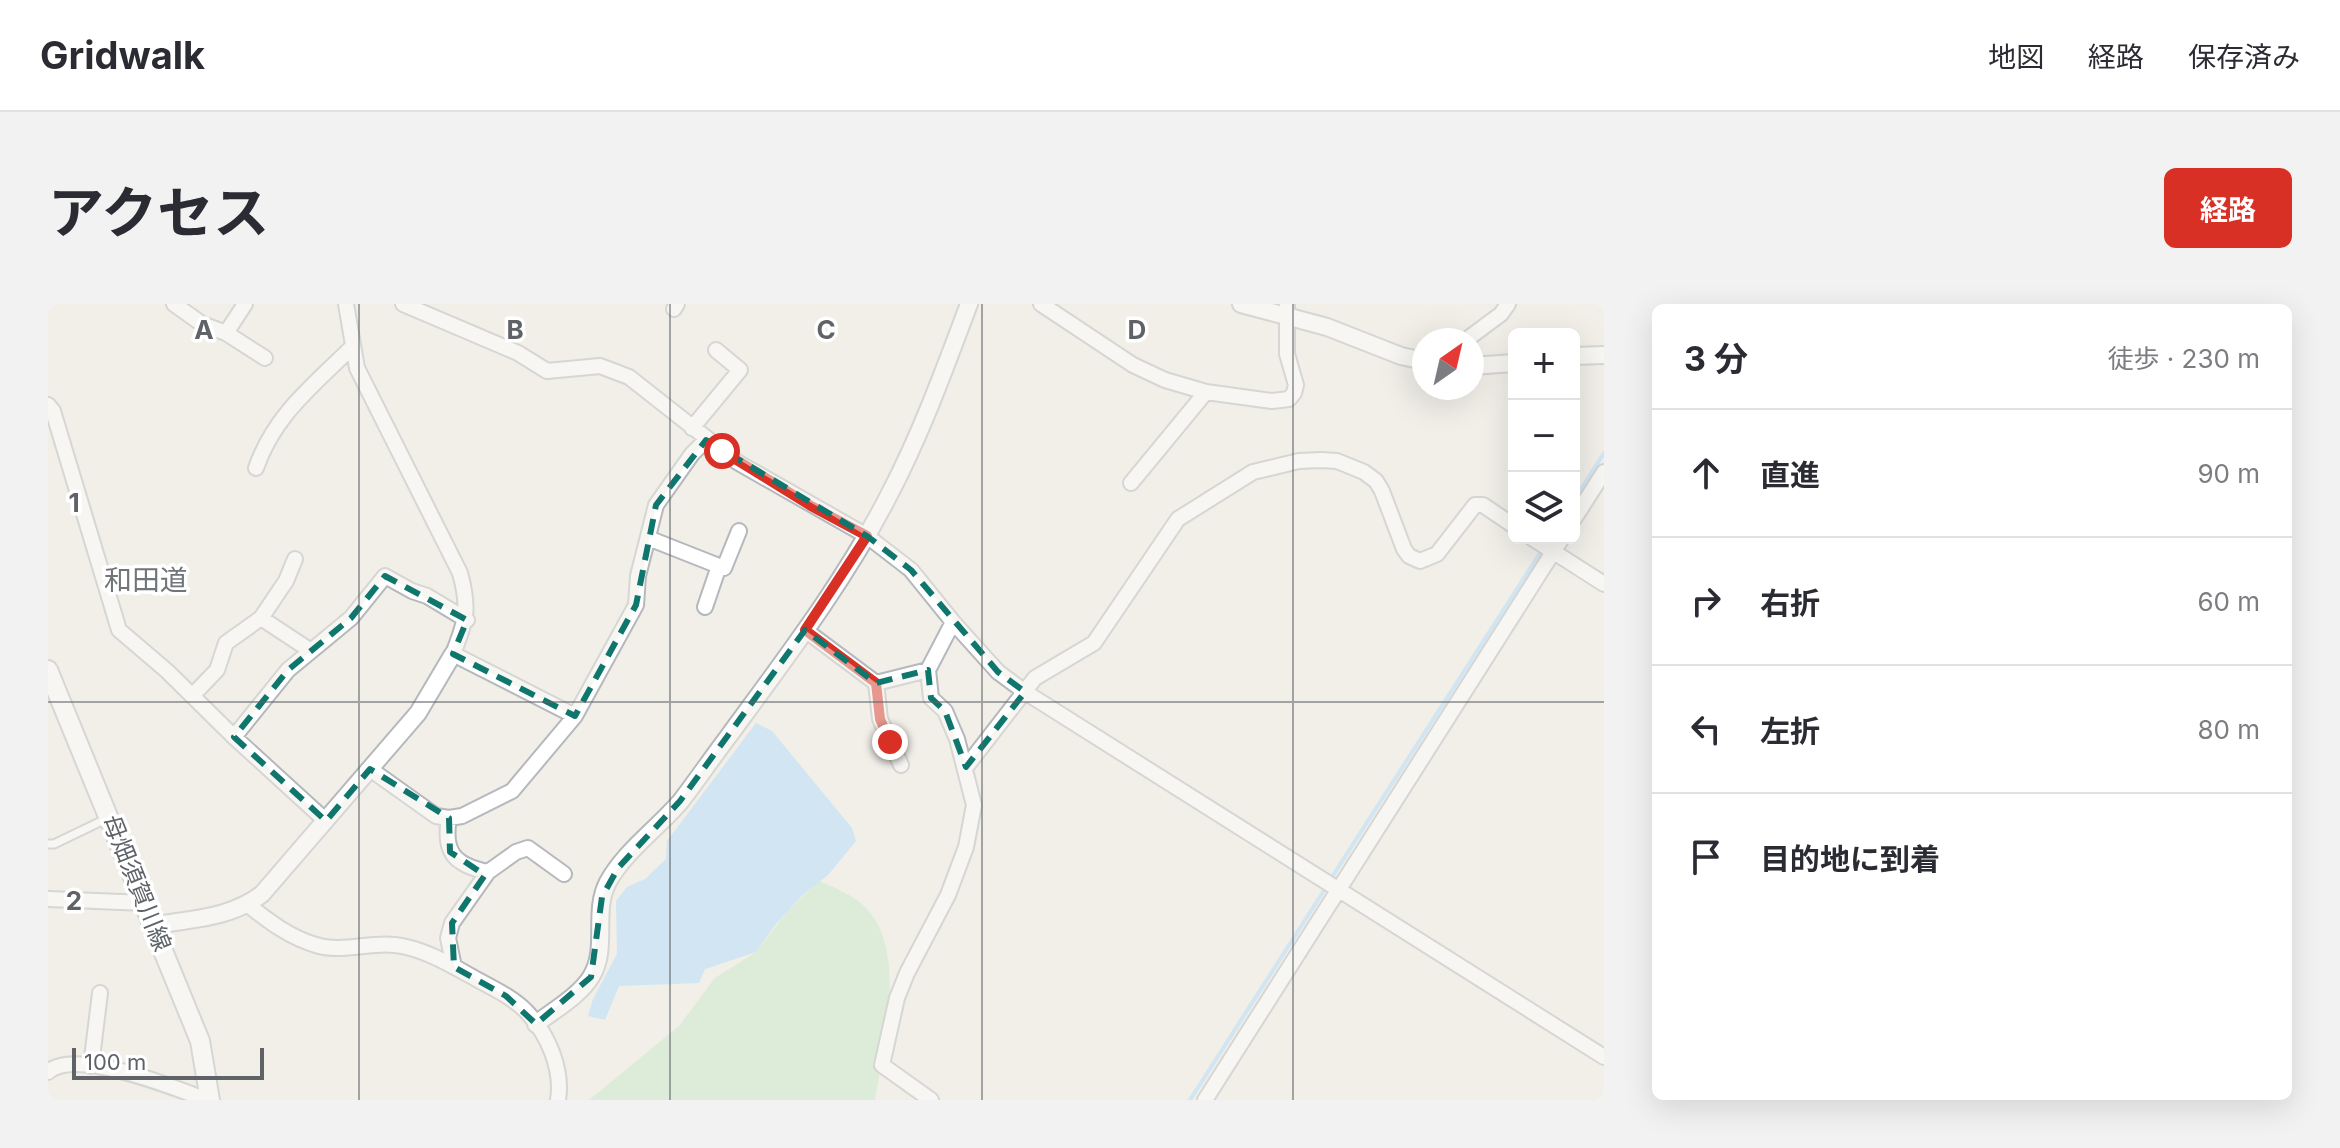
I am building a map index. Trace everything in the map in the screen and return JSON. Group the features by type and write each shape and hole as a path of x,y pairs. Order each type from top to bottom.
{"main road":[{"name":"母畑須賀川線","path":"48,670 200,1041 209,1100"}],"street":[{"path":"174,304 202,324 226,333 265,358"},
{"path":"226,333 245,304"},
{"path":"155,925 222,914 248,905 275,881 418,713 453,654 467,620 468,601 460,573 357,368 346,304"},
{"path":"403,304 518,353 547,371 600,366 629,377 706,440 749,469 867,536 911,570 998,672 1025,692 1604,1057"},
{"path":"536,1024 591,977 597,964 602,897 618,868 680,801 805,630 867,536 920,429 969,304"},
{"path":"1041,304 1133,365 1165,380 1206,392 1272,401 1289,399 1296,385 1287,354 1288,310"},
{"path":"1241,304 1288,310 1412,358"},
{"path":"1482,328 1501,314 1508,304"},
{"path":"256,468 266,441 284,415 353,346"},
{"path":"692,428 740,370 716,350"},
{"path":"1580,356 1604,355"},
{"path":"1484,365 1508,363"},
{"path":"1131,483 1206,392"},
{"path":"48,405 53,411 119,630 326,821"},
{"path":"370,769 436,816 462,816 512,791 575,716 636,605 638,576 656,505 692,454 706,440"},
{"path":"966,767 1035,678 1094,643 1178,519 1253,472 1299,461 1321,460 1337,461 1364,472 1376,481 1382,491 1404,549 1409,556 1420,561 1437,554 1475,505 1483,505 1508,522"},
{"path":"1580,510 1604,472"},
{"path":"648,538 724,568 739,531"},
{"path":"1205,1100 1339,889 1542,545 1604,584"},
{"path":"192,696 217,670 226,643 261,618 286,581 295,559"},
{"path":"705,607 719,566"},
{"path":"234,737 288,670 351,618 385,576 467,620"},
{"path":"261,618 311,651"},
{"path":"931,1100 882,1065 897,998 948,895 966,847 974,805 966,767 945,711 931,698 928,670 953,622"},
{"path":"805,630 876,683 880,719 901,765"},
{"path":"453,654 575,716"},
{"path":"876,683 928,670"},
{"path":"449,818 446,842 450,852 460,862 488,872"},
{"path":"454,967 448,938 452,923 488,872 516,852 528,848 564,874"},
{"path":"48,899 145,903"},
{"path":"248,905 284,933 319,947 392,945 414,948 506,996 525,1010 555,1058 561,1083 558,1100"},
{"path":"91,1066 100,993"},
{"path":"48,1072 55,1065 69,1062 139,1075 209,1100"}],"lane":[{"path":"48,844 110,817"}],"highlighted area":[{"path":"706,440 867,536 911,570 998,672 1025,692 966,767 945,711 931,698 928,670 876,683 805,630 680,801 618,868 602,897 591,977 536,1024 506,996 454,967 452,923 485,875 450,852 449,818 370,769 326,821 234,737 288,670 351,618 385,576 467,620 453,654 575,716 636,605 656,505"}],"green space":[{"path":"819,881 850,896 867,909 879,928 886,950 889,1001 875,1100 589,1100 679,1026 715,978 756,952 787,912"}],"water":[{"path":"756,723 772,731 852,828 856,841 829,874 803,895 776,924 756,952 705,969 699,983 619,986 605,1020 588,1016 593,999 617,954 616,901 627,887 645,879 666,859 667,841"}],"waterway":[{"path":"1580,491 1604,453"},
{"path":"1332,877 1542,550"},
{"path":"1190,1100 1325,889"}],"district":[{"name":"和田道","path":"146,580"}],"route":[{"path":"722,451 811,506 867,536 805,630 876,683 880,719 890,742"}]}
